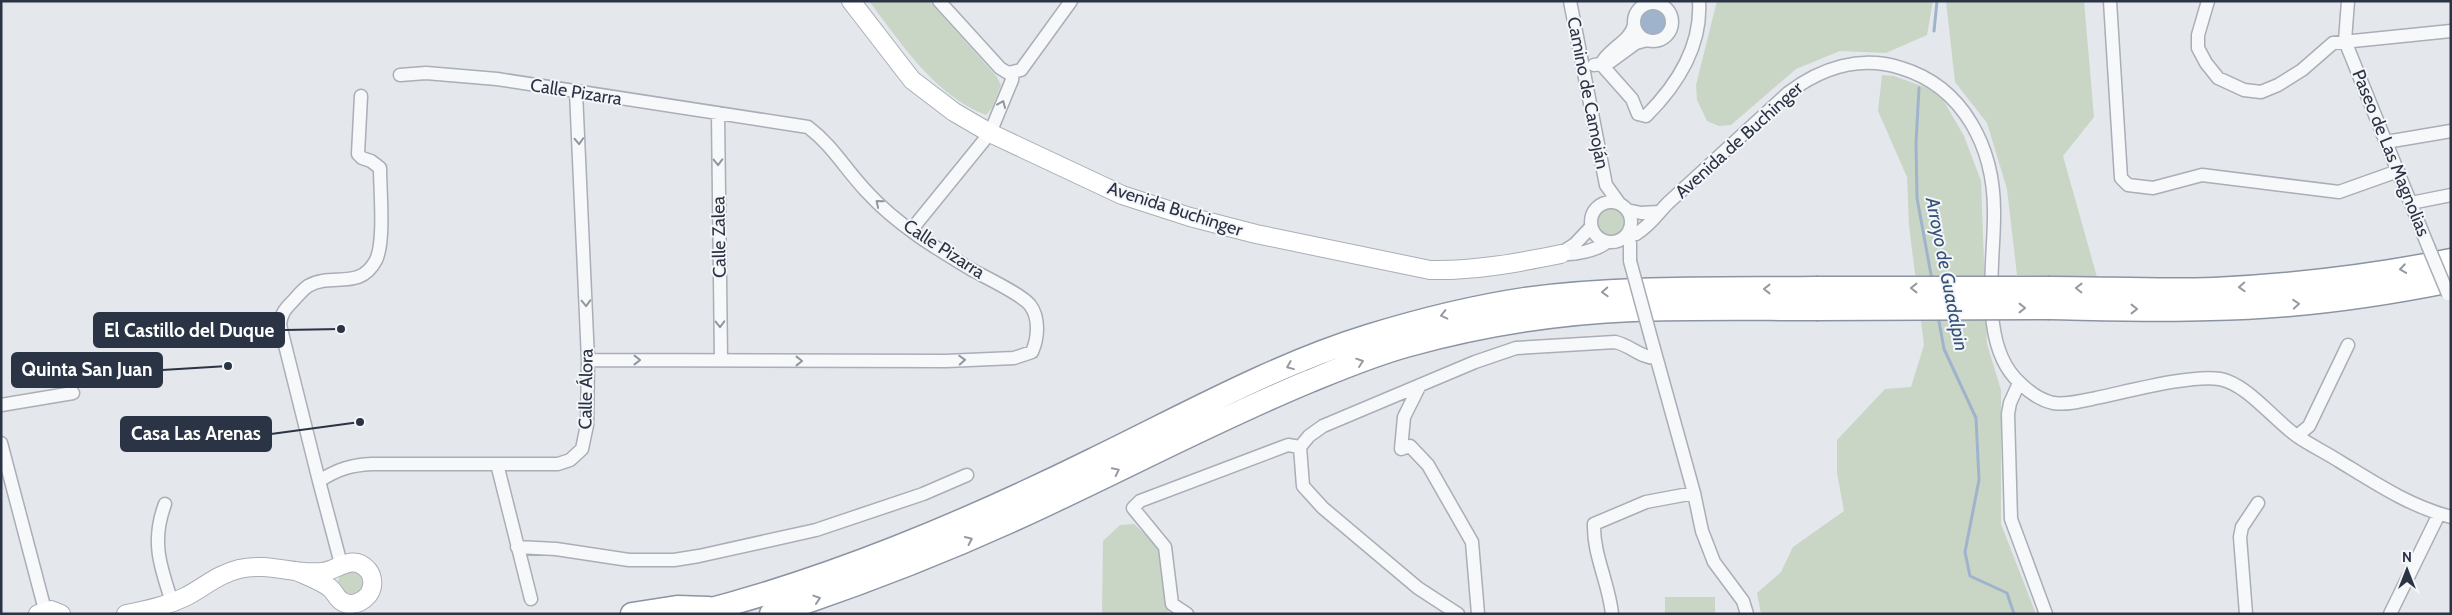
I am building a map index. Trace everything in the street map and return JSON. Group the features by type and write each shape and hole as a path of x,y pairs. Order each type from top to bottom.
{"highway":[{"path":"771,614 842,590 950,549 1053,502 1260,402 1340,369 1406,346 1496,325 1580,314 1816,299 2050,298 2262,286 2364,275 2451,260"},
{"path":"693,614 839,570 944,528 1078,467 1279,371 1365,337 1426,319 1492,304 1579,293 1655,289 1816,299"},
{"path":"2050,298 2210,310 2261,307 2366,295 2450,292"},
{"path":"632,614 676,607 714,608"}],"street":[{"name":"Avenida Buchinger","path":"852,1 912,80 954,112 990,134 1122,195 1190,217 1256,234 1430,270 1458,270 1518,263 1601,247 1608,242"},
{"path":"939,1 1000,68 1008,73 1021,70 1071,1"},
{"name":"Camino de Camoján","path":"1570,1 1606,185 1623,207"},
{"path":"1601,64 1632,100 1638,114 1646,116 1672,84 1695,45 1699,28 1699,1"},
{"path":"2110,1 2121,178 2128,185 2153,188 2202,175 2339,192 2398,171"},
{"path":"2208,1 2198,35 2198,48 2206,63 2218,78 2244,90 2261,92 2278,85 2302,70 2333,43 2345,40 2451,31"},
{"name":"Paseo de Las Magnolias","path":"2348,1 2345,40 2428,246 2450,292"},
{"path":"1583,68 1601,64 1610,62 1636,43 1663,38 1671,25 1667,10 1658,4 1650,2 1638,10 1630,34 1605,54 1601,64"},
{"path":"1634,25 1638,35 1647,40"},
{"name":"Avenida de Buchinger","path":"1628,233 1636,234 1656,219 1658,212 1806,78 1822,71 1860,63 1879,63 1915,72 1929,80 1956,102 1968,116 1978,134 1994,198 1990,272 1995,329 2005,363 2019,383 2039,398 2064,404 2195,380 2221,379 2240,388 2297,436 2403,500 2445,515"},
{"name":"Calle Pizarra","path":"400,75 426,73 462,76 808,127 822,137 867,193 943,252 1030,305 1037,322 1036,342 1032,352 1014,358 946,361 588,360"},
{"path":"912,229 990,134 1012,80 1013,73"},
{"name":"Calle Álora","path":"319,481 337,470 352,465 558,464 570,460 582,449 587,425 588,360 576,92"},
{"path":"331,588 330,580 339,566 280,325 280,318 283,311 308,286 319,282 354,279 363,274 377,259 380,244 380,168 371,160 362,158 358,154 361,96"},
{"name":"Calle Zalea","path":"718,113 721,360"},
{"path":"2386,142 2451,131"},
{"name":"Camino de Camoján","path":"1600,205 1602,191 1606,185"},
{"path":"2411,203 2451,195"},
{"path":"1630,261 1621,250 1598,238 1591,227 1593,212 1600,205 1610,202 1642,213 1658,212"},
{"path":"1623,207 1631,219 1628,233 1630,261 1694,494 1702,531 1714,562 1743,601 1747,614"},
{"name":"Avenida Buchinger","path":"1560,254 1575,244 1591,227"},
{"path":"1608,242 1620,240 1628,233"},
{"path":"1477,600 1458,614 1418,588 1322,508 1302,486 1300,447 1323,426 1501,352 1530,346 1615,342 1625,344 1646,356 1656,358"},
{"path":"2297,436 2309,426 2348,345"},
{"path":"2019,383 2008,414 2011,518 2046,614"},
{"path":"1420,385 1404,417 1401,449 1410,446 1428,465 1472,542 1478,614"},
{"path":"1,405 72,393"},
{"path":"1,443 48,613"},
{"path":"1187,614 1172,604 1164,547 1133,508 1140,501 1288,445 1300,447"},
{"path":"496,464 531,599"},
{"path":"517,547 556,549 629,560 674,560 816,530 923,494 967,475"},
{"path":"1612,614 1610,591 1594,542 1594,524 1646,502 1694,494"},
{"path":"2246,614 2240,537 2242,527 2258,502"},
{"path":"166,504 160,519 156,538 172,602"},
{"path":"2390,614 2445,515"},
{"path":"126,614 149,610 172,602 220,575 238,570 264,567 321,572 357,562 364,566 372,578 372,584 367,597 357,608 340,600 331,588 296,571"}],"green space":[{"path":"869,1 929,1 997,77 1001,85 992,108 986,115 951,95 935,82 920,67"},
{"path":"1717,1 1933,1 1927,35 1886,53 1840,51 1796,69 1731,125 1719,126 1707,121 1697,100 1696,85"},
{"path":"1946,1 2084,1 2094,117 2063,156 2097,277 2017,275 2007,189 1987,123 1955,82"},
{"path":"1882,75 1894,76 1927,88 1942,98 1964,136 1981,181 1987,344 2001,390 2001,524 2036,614 1761,614 1757,593 1781,572 1793,547 1844,511 1837,473 1837,440 1885,389 1911,387 1924,345 1909,226 1907,177 1878,111"},
{"path":"1611,209 1620,213 1624,222 1620,231 1611,235 1602,231 1598,222 1602,213"},
{"path":"1134,524 1162,550 1169,614 1102,614 1103,541 1120,525"},
{"path":"351,570 360,574 364,583 360,592 351,596 342,592 338,583 342,574"},
{"path":"1665,597 1715,597 1715,614 1665,614"}],"water":[{"path":"1652,9 1662,13 1666,23 1662,33 1652,37 1642,33 1638,23 1642,13"}],"waterway":[{"name":"Arroyo de Guadalpin","path":"1934,31 1937,1"},
{"name":"Arroyo de Guadalpin","path":"1919,88 1916,143 1917,198 1932,280"},
{"name":"Arroyo de Guadalpin","path":"1938,316 1944,349 1976,418 1979,480 1965,552 1970,576 2007,593 2014,614"}],"place":[{"name":"El Castillo del Duque","path":"341,329"},
{"name":"Quinta San Juan","path":"228,366"},
{"name":"Casa Las Arenas","path":"360,422"}]}
